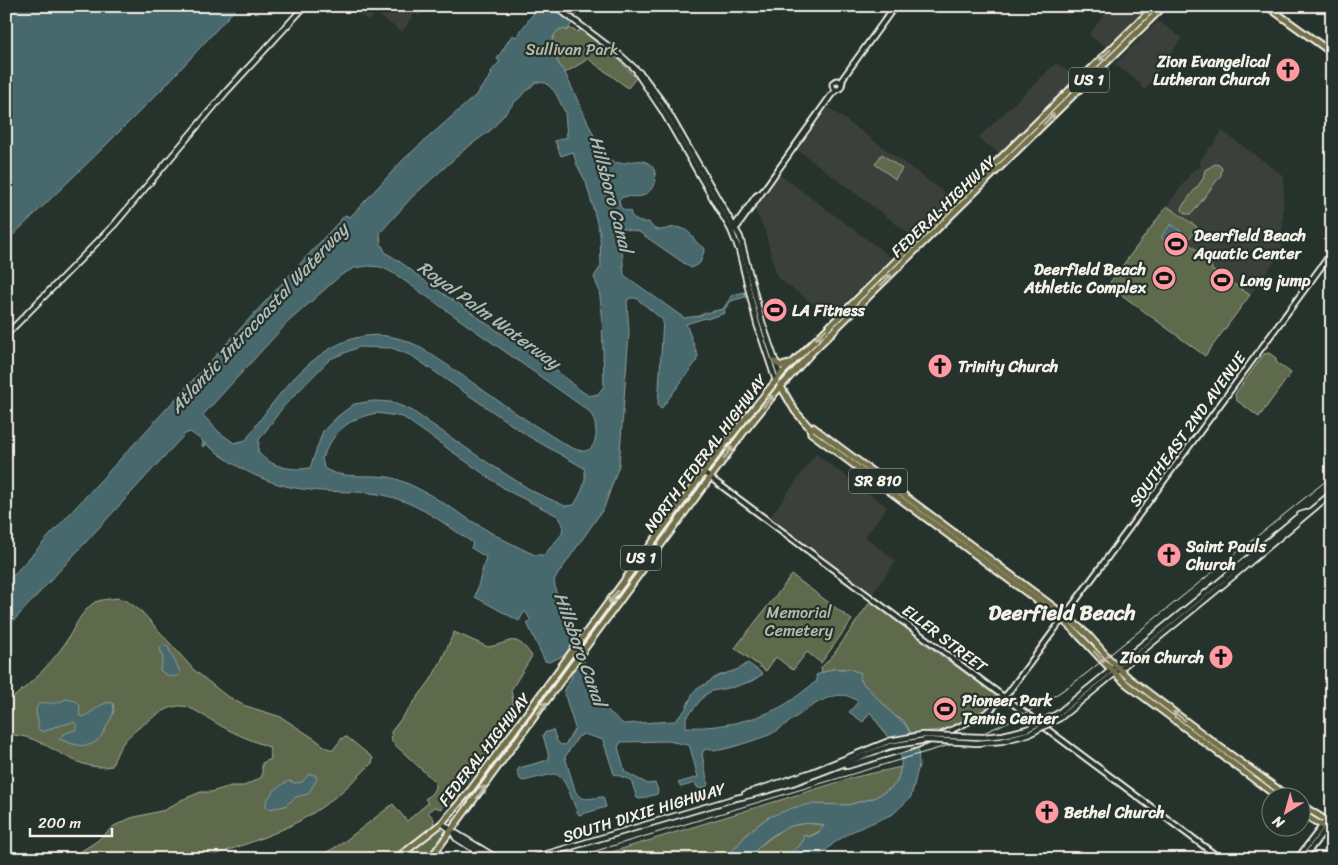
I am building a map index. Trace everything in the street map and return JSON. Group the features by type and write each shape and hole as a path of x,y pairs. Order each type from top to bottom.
{"main road":[{"path":"6,335 118,220 236,80 305,6"},
{"name":"SR 810","path":"555,6 613,48 635,70 644,76 657,93 734,228 742,246 759,323 776,381 811,432 1088,635 1115,670 1136,692 1266,788"},
{"name":"FEDERAL HIGHWAY","path":"746,429 813,351 1164,6"},
{"path":"1267,6 1332,53"},
{"path":"1150,20 1150,15 1155,7"},
{"name":"FEDERAL HIGHWAY","path":"780,375 1155,7"},
{"path":"1130,40 1130,37 1144,22 1146,15"},
{"name":"SR 810","path":"635,70 734,228 754,315 765,332 780,375 781,386"},
{"path":"1027,141 1031,128"},
{"path":"673,130 683,144 688,147"},
{"path":"1014,154 1018,141"},
{"path":"686,152 689,152 694,161 697,162"},
{"path":"975,192 974,188 977,181"},
{"path":"965,202 969,189"},
{"path":"919,247 921,236"},
{"path":"911,255 914,243"},
{"path":"743,267 750,276"},
{"path":"775,362 781,366 790,364"},
{"name":"NORTH FEDERAL HIGHWAY","path":"580,643 740,424 780,375"},
{"name":"SR 810","path":"810,428 819,432 892,486 1065,618"},
{"name":"NORTH FEDERAL HIGHWAY","path":"584,651 746,429"},
{"path":"884,486 892,486"},
{"path":"836,768 890,744 927,740 977,743 1002,741 1031,733 1058,716 1300,515 1332,493"},
{"path":"669,520 672,524 670,532"},
{"path":"639,561 637,570 639,574"},
{"path":"630,573 632,579 631,586"},
{"name":"FEDERAL HIGHWAY","path":"396,859 442,822 468,794 580,643"},
{"name":"FEDERAL HIGHWAY","path":"430,859 584,651"},
{"name":"SR 810","path":"1115,670 1276,788"},
{"path":"836,768 920,744 952,730"},
{"path":"514,731 512,738 515,745"},
{"path":"506,742 510,748 508,756"},
{"name":"SOUTH DIXIE HIGHWAY","path":"736,798 752,790 807,774 841,760 890,744"},
{"path":"836,768 841,760"},
{"name":"SOUTH DIXIE HIGHWAY","path":"530,859 772,789 836,768"},
{"path":"1310,811 1328,824 1332,832"},
{"path":"1310,816 1328,824"},
{"path":"442,822 452,831 498,859"},
{"path":"452,831 456,838 489,859"}],"street":[{"path":"835,89 840,89 840,83 843,78 895,6"},
{"path":"734,228 759,198 832,94 835,89 834,82 840,83"},
{"name":"SOUTHEAST 2ND AVENUE","path":"952,730 984,715 1004,698 1065,618 1332,252"},
{"name":"ELLER STREET","path":"704,473 1221,859"},
{"path":"1303,859 1328,824 1332,813"},
{"path":"1298,859 1328,824"}],"shaded area":[{"path":"365,6 427,6 420,16 415,13 402,32 375,13 369,21 359,14"},
{"path":"1110,6 1148,6 1106,47 1089,35"},
{"path":"1158,21 1182,38 1145,90 1140,86 1141,84 1115,64"},
{"path":"1056,63 1076,77 999,153 978,138"},
{"path":"828,107 952,198 912,236 798,150"},
{"path":"1222,131 1284,176 1282,251 1250,295 1212,270 1198,251 1186,242 1197,228 1167,206 1194,169 1198,169 1201,166 1199,162 1210,147 1212,147"},
{"path":"779,174 892,258 831,317 777,277 765,231 754,209"},
{"path":"816,454 887,507 865,537 896,561 871,596 769,518"}],"green space":[{"name":"Sullivan Park","path":"569,28 578,32 580,29 614,54 636,78 628,88 587,58 565,73 555,57 552,45 555,34 560,29 568,30"},
{"path":"882,154 902,169 895,179 875,164"},
{"path":"1215,164 1222,168 1221,175 1194,211 1191,214 1185,214 1182,210 1183,205 1203,179 1205,170"},
{"path":"1167,206 1197,227 1187,242 1198,251 1203,249 1210,254 1212,270 1250,295 1205,356 1108,285"},
{"path":"1269,353 1276,358 1276,362 1291,373 1259,417 1236,400 1235,394 1264,354"},
{"name":"Memorial Cemetery","path":"792,575 852,620 821,663 807,652 793,670 776,657 766,671 735,648"},
{"path":"118,598 127,601 142,612 194,670 224,694 243,705 281,717 327,748 333,750 342,738 347,737 373,758 372,763 337,796 301,820 263,838 205,859 56,859 80,852 97,841 114,826 131,818 165,810 181,800 201,792 211,792 231,786 244,786 262,777 262,763 271,759 269,747 234,733 184,706 168,709 137,729 124,742 112,766 97,767 84,764 34,740 6,735 6,703 49,664 89,606 98,601"},
{"path":"872,599 920,635 920,640 997,696 997,700 979,714 942,730 911,733 903,720 896,717 849,669 832,669 822,673 821,668 834,654"},
{"path":"454,632 488,647 508,641 516,641 521,643 532,656 511,690 514,707 492,747 475,772 442,809 434,807 428,812 434,819 433,826 387,859 315,859 341,844 393,804 407,821 428,803 425,799 434,790 435,782 392,742 391,732 430,681"},
{"path":"901,767 897,782 874,798 848,805 830,806 767,818 750,831 725,859 589,859 855,777"},
{"path":"806,823 824,825 822,830 804,839 789,859 748,859 757,848 785,827"},
{"path":"442,829 446,834 427,859 401,859 436,831"}],"water":[{"path":"6,6 238,6 165,86 6,242"},
{"path":"539,6 577,6 579,9 568,30 560,29 555,34 552,45 555,57 565,73 602,153 614,162 646,162 654,170 655,180 651,190 639,197 623,197 619,200 620,206 624,210 630,211 635,219 640,222 649,222 656,229 681,228 705,248 700,263 691,268 639,232 620,228 624,275 684,318 723,309 732,295 745,292 745,297 731,301 724,310 725,313 686,324 698,356 696,362 661,409 658,406 663,320 636,298 630,298 627,301 629,333 619,465 604,508 554,580 556,592 567,623 604,707 623,724 675,721 685,710 694,691 718,676 739,669 748,663 763,674 752,681 712,691 705,695 686,718 686,727 724,725 763,715 786,704 817,681 816,675 832,669 849,669 861,673 859,679 905,724 918,748 919,765 911,797 893,814 851,832 834,843 816,859 789,859 804,839 803,836 809,837 816,834 824,825 812,823 791,826 781,830 764,842 748,859 725,859 750,831 767,818 792,808 811,804 848,805 874,798 897,782 901,767 901,756 870,712 863,722 849,712 858,702 848,696 824,699 769,735 720,750 705,749 702,754 708,784 700,789 695,783 681,787 678,783 698,777 688,745 668,741 621,742 618,747 625,772 648,784 655,783 658,790 657,794 640,799 637,798 631,780 614,774 603,740 584,734 578,737 565,757 577,794 587,799 603,797 606,807 579,815 563,780 559,776 553,774 523,781 520,779 517,771 519,768 548,760 544,733 553,730 557,741 561,745 566,744 575,728 564,692 572,676 563,656 549,662 545,661 527,623 531,621 526,612 524,612 519,621 475,597 486,557 471,548 473,543 430,514 395,498 365,493 296,488 268,481 242,469 205,443 204,447 202,446 203,441 190,432 185,434 6,629 6,583 345,215 350,217 404,159 476,95 500,61 497,59 512,35 516,37","holes":["536,82 546,83 555,92 565,112 567,137 555,141 561,156 573,152 586,182 600,234 601,266 594,277 599,290 602,312 604,386 598,394 589,396 535,354 495,329 386,253 381,244 380,233 412,197 465,149 491,130 514,103","381,267 395,274 589,411 596,429 594,445 585,451 568,446 530,423 416,345 388,336 362,336 338,344 316,358 296,376 278,397 246,440 234,443 219,432 203,415 287,323 341,275 354,268","359,347 392,348 412,356 528,436 584,468 584,482 577,501 574,505 565,506 534,492 411,410 391,402 374,401 354,404 337,417 323,431 310,468 282,467 269,461 258,452 259,440 283,407 330,359","377,413 403,417 508,491 558,516 563,524 562,534 544,555 535,555 493,534 410,484 390,477 341,475 324,468 322,458 337,433 349,423"]},
{"path":"1171,224 1187,236 1182,244 1174,238 1169,244 1161,237"},
{"path":"164,645 168,647 180,672 179,675 169,676 160,670 163,658 160,648"},
{"path":"67,699 79,704 79,715 83,717 105,703 113,703 113,714 98,740 87,745 79,745 59,739 64,734 77,729 74,722 43,732 38,729 36,708 38,705"},
{"path":"309,774 315,775 317,779 308,794 296,797 285,806 269,809 266,806 270,795 278,788 289,781 295,783 302,782"}],"railway":[{"path":"569,859 966,740 1014,719 1044,702 1087,673 1332,476"}],"place":[{"name":"Zion Evangelical Lutheran Church","path":"1288,70"},
{"name":"Deerfield Beach Aquatic Center","path":"1176,244"},
{"name":"Deerfield Beach Athletic Complex","path":"1164,278"},
{"name":"Long jump","path":"1222,280"},
{"name":"LA Fitness","path":"775,310"},
{"name":"Trinity Church","path":"940,366"},
{"name":"Saint Pauls Church","path":"1169,555"},
{"name":"Zion Church","path":"1221,657"},
{"name":"Pioneer Park Tennis Center","path":"945,709"},
{"name":"Bethel Church","path":"1047,812"}],"district":[{"name":"Deerfield Beach","path":"1062,613"}],"water label":[{"name":"Hillsboro Canal","path":"611,194"},
{"name":"Royal Palm Waterway","path":"489,315"},
{"name":"Atlantic Intracoastal Waterway","path":"259,318"},
{"name":"Hillsboro Canal","path":"580,649"}]}
